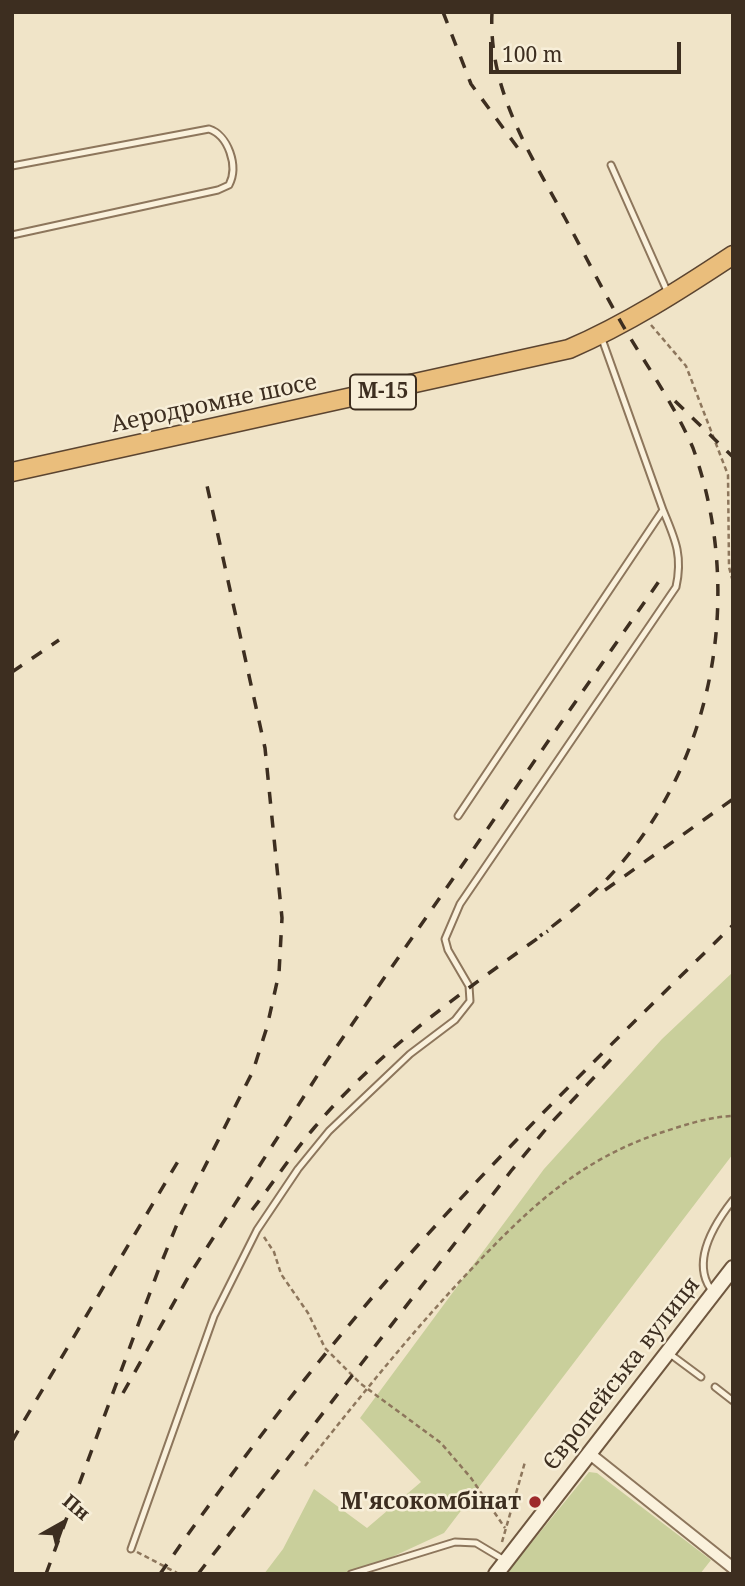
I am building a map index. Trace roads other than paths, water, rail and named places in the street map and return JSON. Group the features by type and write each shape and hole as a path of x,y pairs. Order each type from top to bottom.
{"highway":[{"name":"Аеродромне шосе","path":"12,472 569,349 638,315 733,255"}],"main road":[{"name":"Європейська вулиця","path":"496,1574 503,1558 590,1454 733,1268"}],"street":[{"path":"590,1454 733,1568"}],"lane":[{"path":"12,166 208,129 222,135 227,142 232,173 229,185 218,190 12,235"},
{"path":"611,165 670,296"},
{"path":"131,1549 214,1317 257,1230 298,1169 329,1131 410,1054 455,1020 470,1001 469,986 447,950 447,930 460,904 676,587 681,565 676,540 601,335"},
{"path":"458,816 663,510"},
{"path":"713,1292 706,1278 704,1256 709,1237 733,1200"},
{"path":"667,1352 701,1377"},
{"path":"715,1387 733,1401"},
{"path":"351,1574 455,1542 476,1543 503,1558"}],"railway":[{"path":"443,12 471,84 520,151"},
{"path":"492,12 497,67 513,119 607,298 669,400 693,448 709,503 717,560 717,618 710,675 696,731 674,784 645,833 608,878 540,936"},
{"path":"675,401 733,457"},
{"path":"46,1574 182,1212 253,1071 267,1027 279,973 282,918 265,748 206,481"},
{"path":"123,1393 190,1274 326,1062 664,574"},
{"path":"12,672 59,640"},
{"path":"605,890 733,799"},
{"path":"160,1574 299,1387 411,1253 484,1173 733,925"},
{"path":"252,1210 314,1128 367,1072 425,1022 548,931"},
{"path":"198,1574 511,1171 551,1123 617,1053"},
{"path":"12,1441 180,1158"}],"place":[{"name":"М'ясокомбінат","path":"535,1502"}]}
